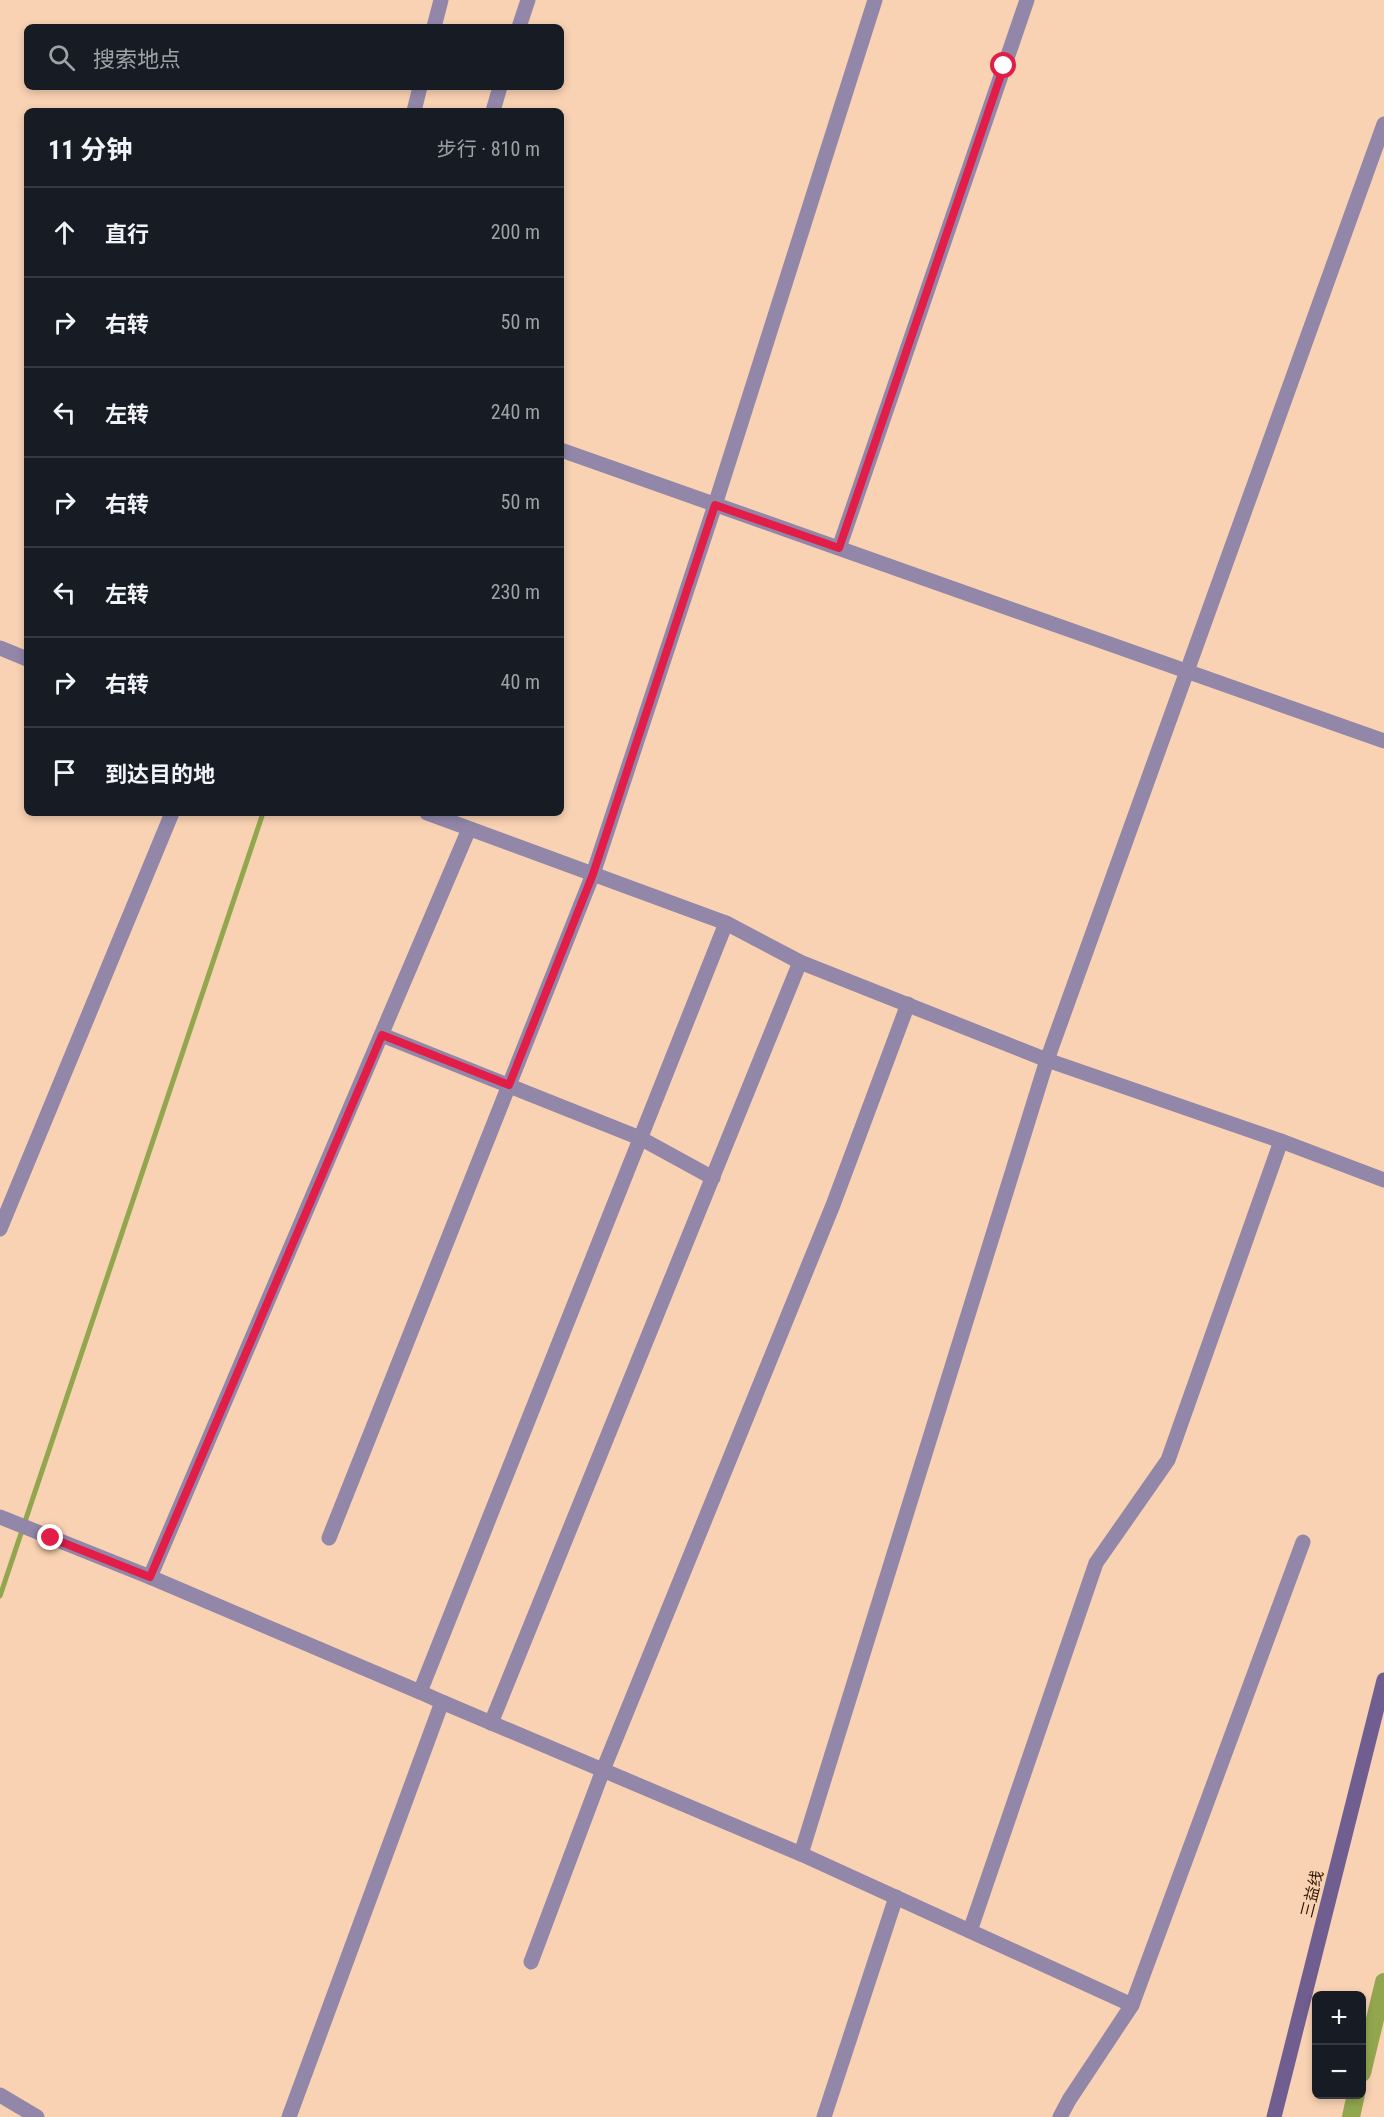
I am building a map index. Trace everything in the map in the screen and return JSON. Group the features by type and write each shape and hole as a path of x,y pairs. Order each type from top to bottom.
{"main road":[{"name":"三益线","path":"1274,2117 1384,1680"}],"street":[{"path":"435,24 441,0"},
{"path":"520,24 528,0"},
{"path":"329,1538 593,874 715,505 875,0"},
{"path":"839,548 1027,0"},
{"path":"415,108 419,90"},
{"path":"494,108 499,90"},
{"path":"801,1854 1047,1060 1384,124"},
{"path":"564,451 1384,741"},
{"path":"0,648 24,658"},
{"path":"0,1229 171,816"},
{"path":"435,816 726,923 800,962 1047,1060 1281,1141 1384,1180"},
{"path":"150,1577 469,829"},
{"path":"420,1692 726,923"},
{"path":"491,1723 800,962"},
{"path":"531,1962 603,1770 832,1205 908,1004"},
{"path":"382,1035 640,1138 712,1178"},
{"path":"970,1931 1096,1563 1168,1460 1281,1141"},
{"path":"0,1517 150,1577 801,1854 1132,2005"},
{"path":"1060,2117 1132,2005 1303,1542"},
{"path":"289,2117 442,1702"},
{"path":"824,2117 896,1897"},
{"path":"0,2095 37,2117"}],"waterway":[{"path":"0,1596 262,816"},
{"path":"1366,2056 1384,1982"},
{"path":"1351,2117 1355,2099"}],"route":[{"path":"51,1538 150,1577 382,1035 509,1085 593,874 715,505 839,548 1004,66"}]}
